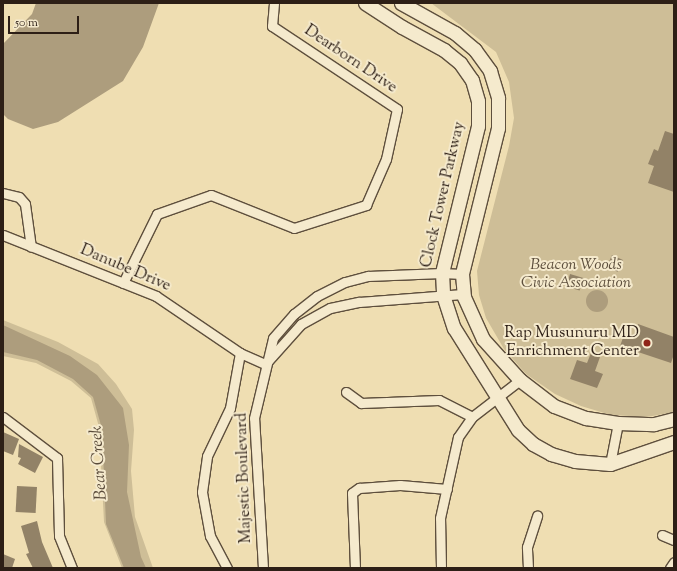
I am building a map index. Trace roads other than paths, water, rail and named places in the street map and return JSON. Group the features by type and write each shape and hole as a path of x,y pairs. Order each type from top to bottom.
{"street":[{"name":"Dearborn Drive","path":"123,283 157,214 210,195 294,228 366,205 386,159 396,109 272,26 274,3"},
{"name":"Clock Tower Parkway","path":"365,3 402,27 444,50 460,63 472,80 478,101 478,126 442,273 443,295 454,328 497,400 518,430 545,451 575,461 610,464 674,442"},
{"path":"400,3 455,33 475,50 490,71 498,98 498,128 462,274 463,294 483,339 520,380 554,406 586,418 618,424 654,424 674,419"},
{"path":"3,193 19,197 25,204 31,247"},
{"name":"Danube Drive","path":"3,235 156,296 240,353 265,364"},
{"name":"Majestic Boulevard","path":"264,568 254,418 265,364 273,338 294,314 317,296 345,282 368,276 442,273 462,274"},
{"name":"Majestic Boulevard","path":"265,364 300,324 330,308 359,302 463,294"},
{"path":"227,568 210,536 202,492 207,456 230,408 240,353"},
{"path":"441,568 440,518 458,437 472,417 497,400 520,380"},
{"path":"346,392 361,403 439,400 472,417"},
{"path":"3,417 57,458 58,536 72,568"},
{"path":"610,464 618,424"},
{"path":"355,568 352,493 359,488 400,485 447,489"},
{"path":"528,568 527,547 537,516"},
{"path":"662,535 674,540"},
{"path":"670,568 674,562"}],"place":[{"name":"Rap Musunuru MD Enrichment Center","path":"647,343"}],"park label":[{"name":"Beacon Woods Civic Association","path":"576,275"}],"water label":[{"name":"Bear Creek","path":"100,463"}]}
